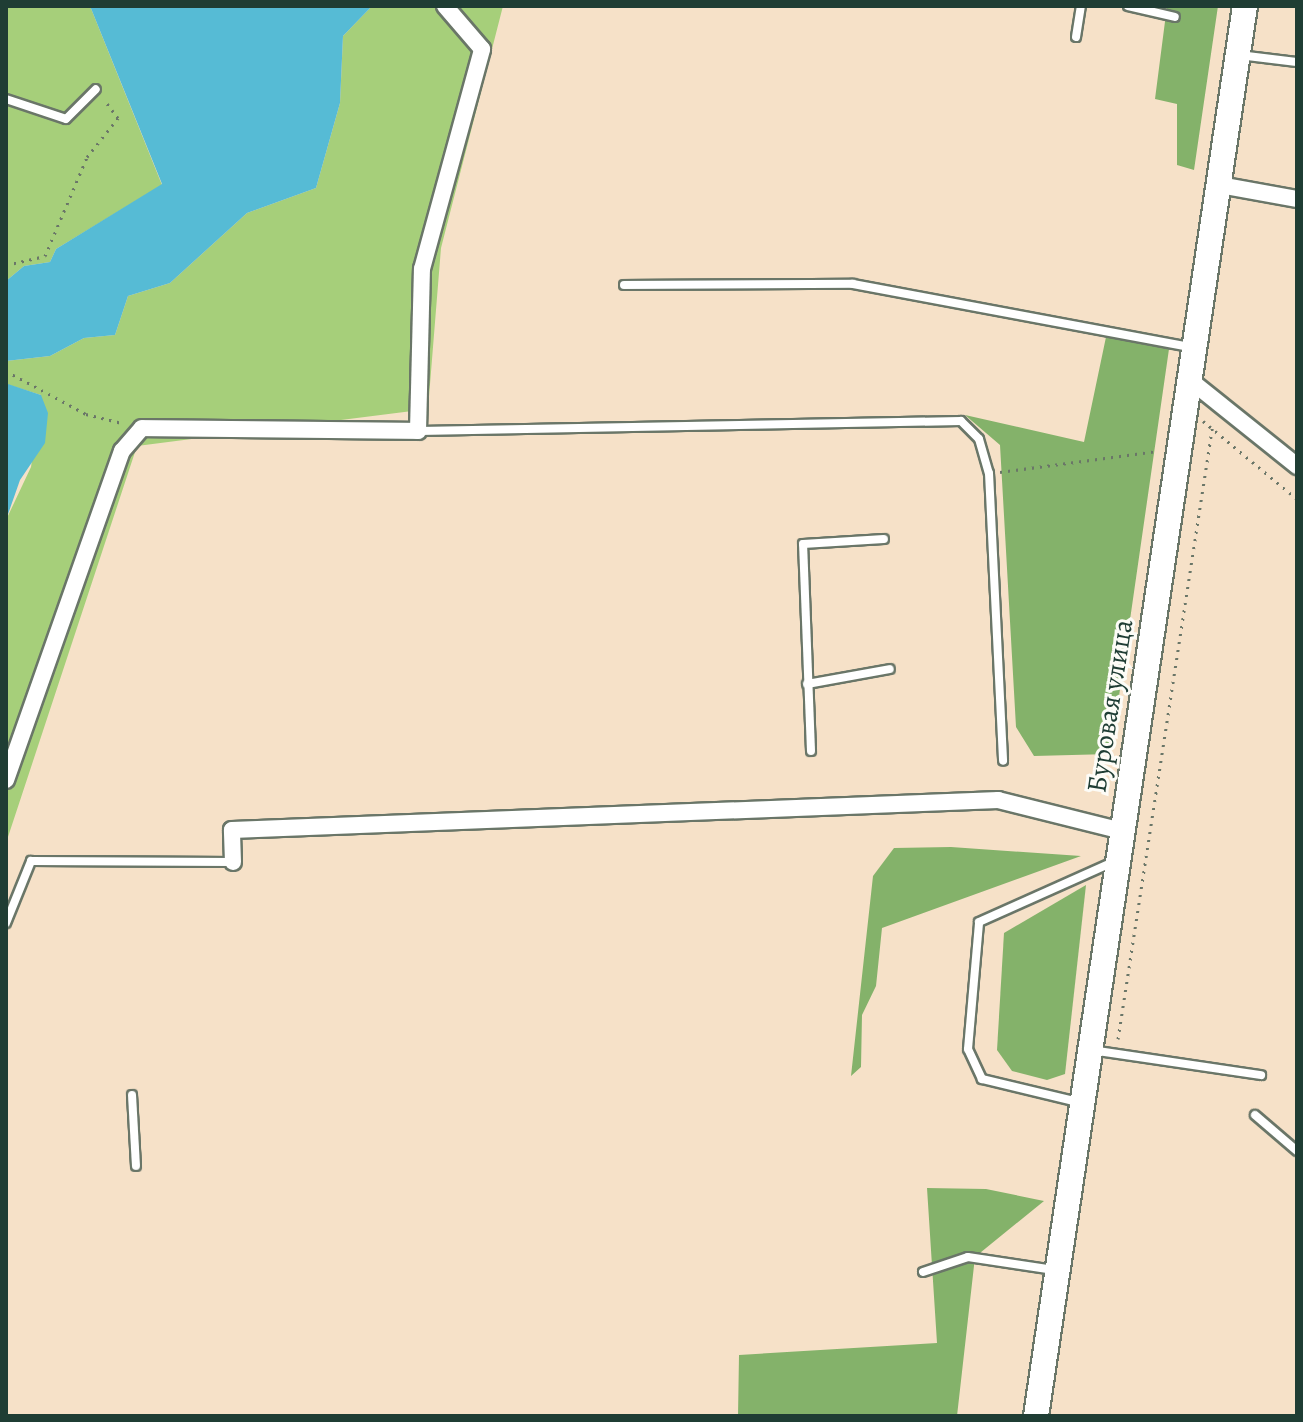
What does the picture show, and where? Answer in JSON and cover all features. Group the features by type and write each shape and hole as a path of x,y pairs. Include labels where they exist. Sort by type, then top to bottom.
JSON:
{"main road":[{"name":"Буровая улица","path":"1036,1416 1245,6"}],"street":[{"path":"6,780 122,451 142,428 418,431 422,269 482,49 445,6"},
{"path":"1220,185 1297,199"},
{"path":"1191,381 1297,466"},
{"path":"233,862 232,830 998,800 1122,831"}],"lane":[{"path":"1076,37 1081,6"},
{"path":"1128,6 1175,17"},
{"path":"1238,55 1297,62"},
{"path":"6,99 66,119 96,89"},
{"path":"624,285 853,284 1195,348"},
{"path":"418,431 961,421 979,439 989,473 1003,761"},
{"path":"811,751 803,544 884,539"},
{"path":"807,684 890,669"},
{"path":"1082,1103 982,1079 968,1049 979,922 1117,860"},
{"path":"6,923 31,861 233,862"},
{"path":"1090,1050 1261,1075"},
{"path":"132,1095 136,1166"},
{"path":"1255,1115 1297,1151"},
{"path":"923,1272 968,1257 1058,1271"}],"path":[{"path":"6,265 45,256 87,157 118,118 96,89"},
{"path":"6,371 86,414 142,428"},
{"path":"1185,419 1213,423 1297,499"},
{"path":"1116,1053 1213,423"},
{"path":"989,473 1157,453 1159,441"}],"green space":[{"path":"6,6 90,6 162,185 56,249 50,262 24,266 6,281"},
{"path":"372,6 503,6 441,248 428,409 137,446 6,843 6,520 31,467 41,395 6,384 6,361 50,356 84,338 115,335 128,296 170,283 247,213 316,188 340,103 343,36"},
{"path":"1167,6 1218,6 1194,170 1177,165 1177,104 1155,99"},
{"path":"1106,337 1169,349 1110,754 1034,756 1016,727 1000,445 965,415 1084,442"},
{"path":"951,847 1081,856 882,928 876,986 862,1015 861,1067 851,1076 873,876 894,848"},
{"path":"1086,885 1065,1074 1047,1080 1012,1071 997,1050 1004,933"},
{"path":"927,1188 986,1189 1044,1201 975,1257 957,1416 738,1416 739,1355 937,1343"}],"water":[{"path":"90,6 372,6 343,36 340,103 316,188 247,213 170,283 128,296 115,335 84,338 50,356 6,361 6,281 24,266 50,262 56,249 162,184"},
{"path":"8,384 41,395 48,413 45,443 20,480 6,520"}]}
